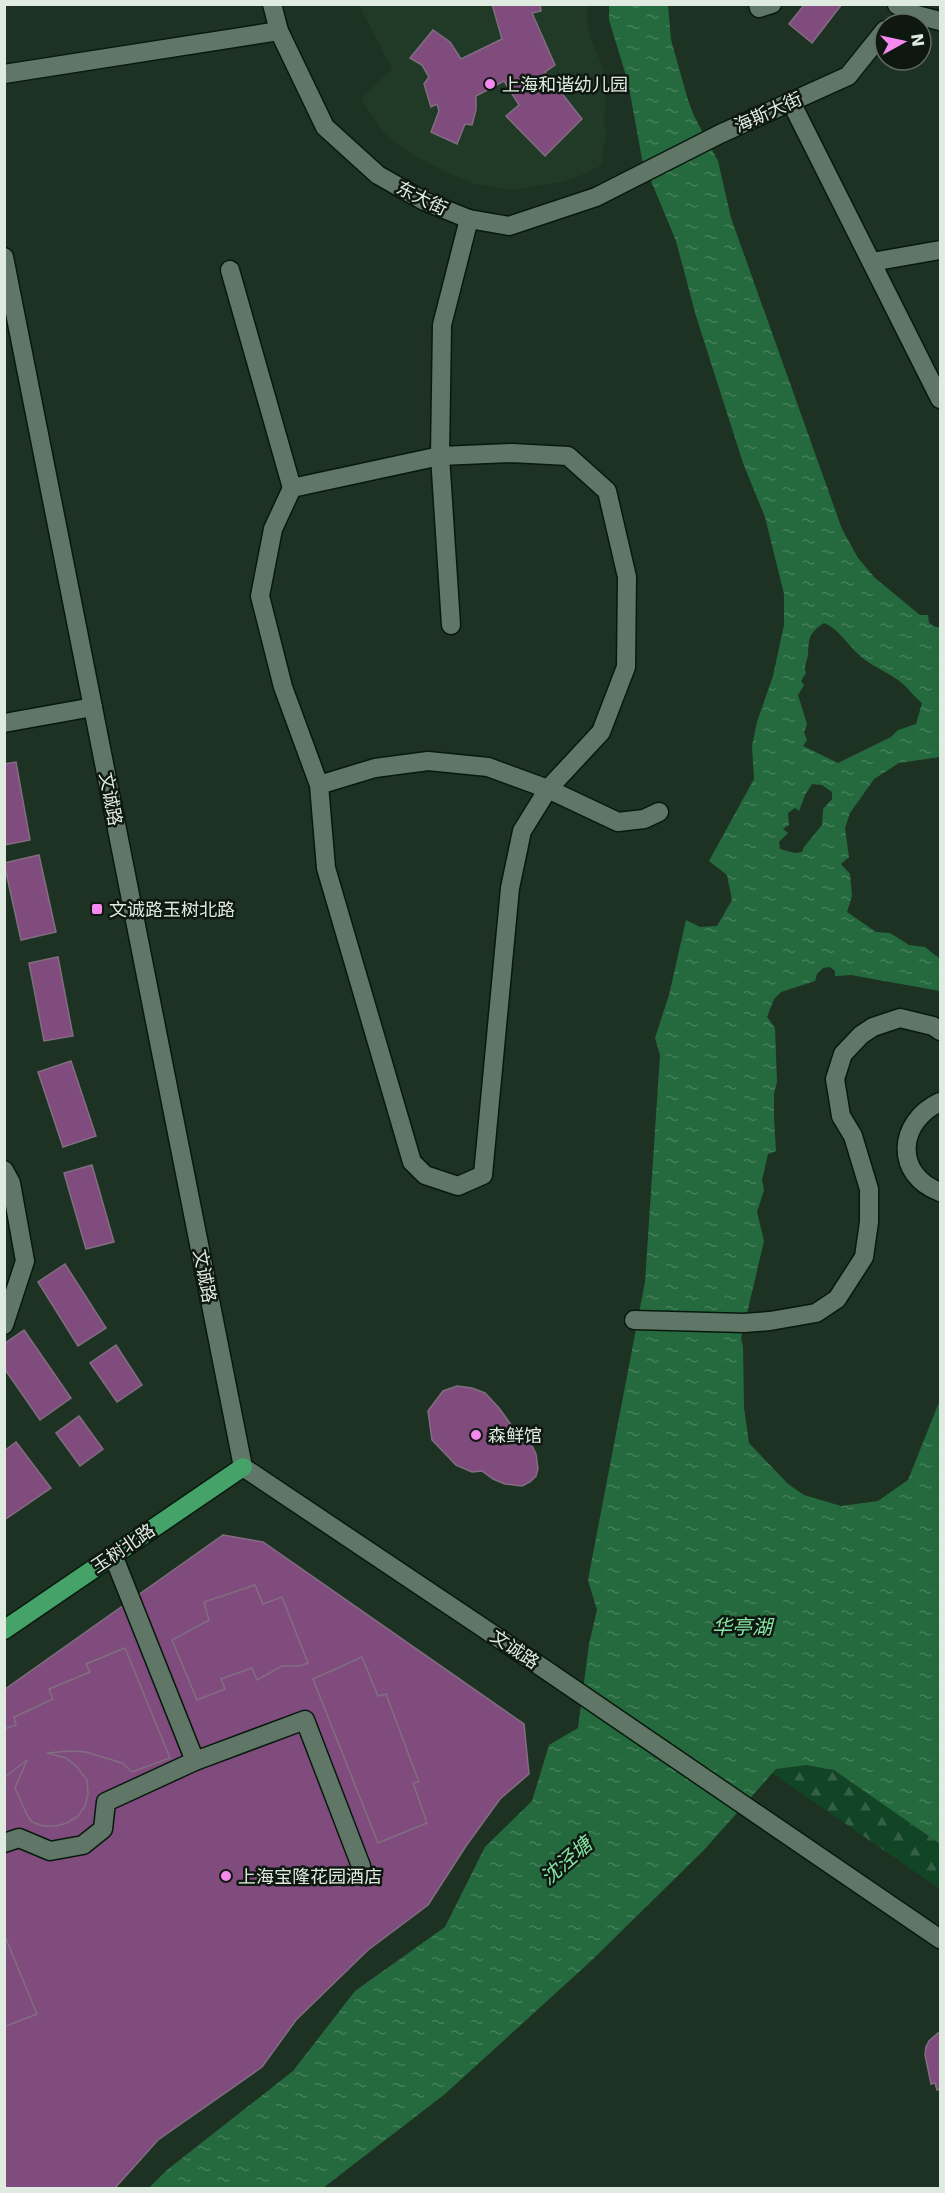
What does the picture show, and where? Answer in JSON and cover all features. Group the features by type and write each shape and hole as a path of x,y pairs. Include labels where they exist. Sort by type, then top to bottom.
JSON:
{"main road":[{"name":"玉树北路","path":"5,1629 243,1467"}],"street":[{"name":"东大街","path":"272,4 279,31 325,126 378,176 424,201 469,219 509,226 596,197 635,178"},
{"path":"758,4 759,8 772,4"},
{"path":"897,5 913,15 940,21"},
{"path":"4,74 279,31"},
{"name":"海斯大街","path":"635,178 715,136 848,76 873,45"},
{"path":"791,102 940,399"},
{"path":"451,625 440,456 442,326 469,219"},
{"path":"872,262 940,250"},
{"name":"文诚路","path":"4,257 243,1467 543,1668 940,1940"},
{"path":"230,270 292,488 273,529 260,596 283,687 319,785 326,868 412,1162 425,1175 458,1186 483,1175 510,888 522,831 548,789 602,732 626,668 627,577 607,491 568,456 512,453 440,456 292,488"},
{"path":"4,723 93,707"},
{"path":"319,785 375,768 428,761 488,766 548,789 618,822 644,819 659,812"},
{"path":"634,1320 744,1323 770,1321 816,1313 837,1299 864,1257 869,1222 868,1189 853,1136 841,1116 835,1080 843,1054 861,1035 873,1027 900,1018 933,1026 940,1031"},
{"path":"940,1102 927,1108 916,1119 909,1134 907,1150 910,1165 919,1179 930,1188 940,1192"},
{"path":"4,1170 11,1183 25,1261 4,1324"},
{"path":"113,1556 195,1761"},
{"path":"4,1843 19,1838 50,1851 83,1845 103,1828 106,1802 195,1761 305,1720 361,1866"}],"shaded area":[{"name":"上海和谐幼儿园","path":"359,5 587,5 587,24 591,40 604,69 606,107 603,120 607,134 602,165 561,182 514,190 475,184 441,170 412,154 384,133 361,99 392,69"}],"green space":[{"path":"806,1765 834,1770 940,1844 940,1889 772,1773 776,1769"}],"water":[{"name":"华亭湖","path":"609,5 668,5 671,40 688,100 718,161 731,218 842,529 858,558 875,578 920,615 928,615 929,623 940,627 940,757 899,763 874,779 850,813 845,828 849,857 841,864 850,874 852,896 847,912 876,932 890,933 909,945 925,947 940,959 940,991 851,975 835,976 835,971 830,967 823,968 817,974 815,981 781,992 774,999 767,1017 775,1028 776,1151 768,1154 762,1180 764,1190 757,1212 764,1241 741,1339 744,1408 749,1443 788,1484 804,1495 841,1506 878,1501 908,1480 940,1400 940,1844 834,1770 806,1765 776,1769 704,1850 592,1960 445,2094 323,2188 149,2188 167,2170 293,2071 355,1991 445,1927 485,1847 532,1801 549,1745 578,1728 589,1644 597,1610 588,1580 645,1282 660,1055 655,1038 669,995 686,920 700,927 717,926 732,900 727,875 709,861 754,779 752,746 757,722 773,676 784,625 784,594 765,517 743,463 696,316 676,241 642,159 628,82 609,20","holes":["824,623 838,633 863,658 901,682 922,703 916,724 898,730 891,737 838,763 803,746 807,740 804,732 807,724 798,695 804,685 801,681 806,673 805,665 811,636","812,784 822,785 832,792 832,799 823,809 822,825 802,852 795,853 780,849 779,842 788,833 783,829 789,825 788,813 795,808 799,811"]}],"building":[{"path":"492,4 540,4 541,11 532,13 555,65 545,72 582,119 545,156 506,116 519,105 504,81 476,96 476,110 472,125 465,124 457,144 431,132 439,111 437,104 431,107 424,84 429,77 422,65 410,58 433,30 450,42 461,59 502,39"},
{"path":"805,4 842,4 812,43 789,24"},
{"path":"16,762 30,840 4,845 4,764"},
{"path":"39,855 56,932 21,940 4,863"},
{"path":"58,957 73,1036 44,1041 29,963"},
{"path":"71,1061 96,1136 63,1147 38,1072"},
{"path":"92,1165 114,1242 86,1249 64,1173"},
{"path":"65,1264 106,1328 78,1346 38,1282"},
{"path":"24,1330 71,1398 40,1420 4,1368 4,1344"},
{"path":"116,1345 142,1385 117,1402 90,1363"},
{"name":"森鲜馆","path":"457,1386 485,1393 514,1429 529,1440 536,1454 538,1469 536,1476 530,1482 522,1486 505,1484 482,1471 472,1472 456,1465 432,1440 428,1411 443,1391"},
{"path":"79,1416 103,1449 80,1466 56,1433"},
{"path":"16,1442 51,1488 4,1520 4,1451"},
{"name":"上海宝隆花园酒店","path":"223,1535 263,1542 524,1724 529,1774 500,1799 428,1905 368,1950 296,2020 262,2067 158,2140 115,2188 4,2188 4,1690"},
{"path":"255,1585 263,1604 282,1597 308,1663 299,1666 282,1666 257,1680 252,1668 221,1679 225,1689 197,1700 172,1640 209,1620 204,1602"},
{"path":"125,1648 170,1758 132,1772 122,1763 86,1752 47,1753 66,1758 77,1767 87,1780 88,1794 85,1806 78,1816 67,1823 43,1826 32,1822 15,1788 27,1760 4,1778 4,1729 16,1725 14,1717 53,1699 49,1689 90,1672 86,1664"},
{"path":"362,1657 378,1696 386,1694 419,1782 413,1783 427,1823 378,1843 313,1679"},
{"path":"4,1934 37,2014 4,2027"},
{"path":"940,2033 940,2089 937,2090 935,2083 931,2084 925,2055 929,2041"}],"place":[{"name":"上海和谐幼儿园","path":"490,84"},
{"name":"文诚路玉树北路","path":"97,909"},
{"name":"森鲜馆","path":"476,1435"},
{"name":"上海宝隆花园酒店","path":"226,1876"}],"water label":[{"name":"沈泾塘","path":"566,1861"}]}
